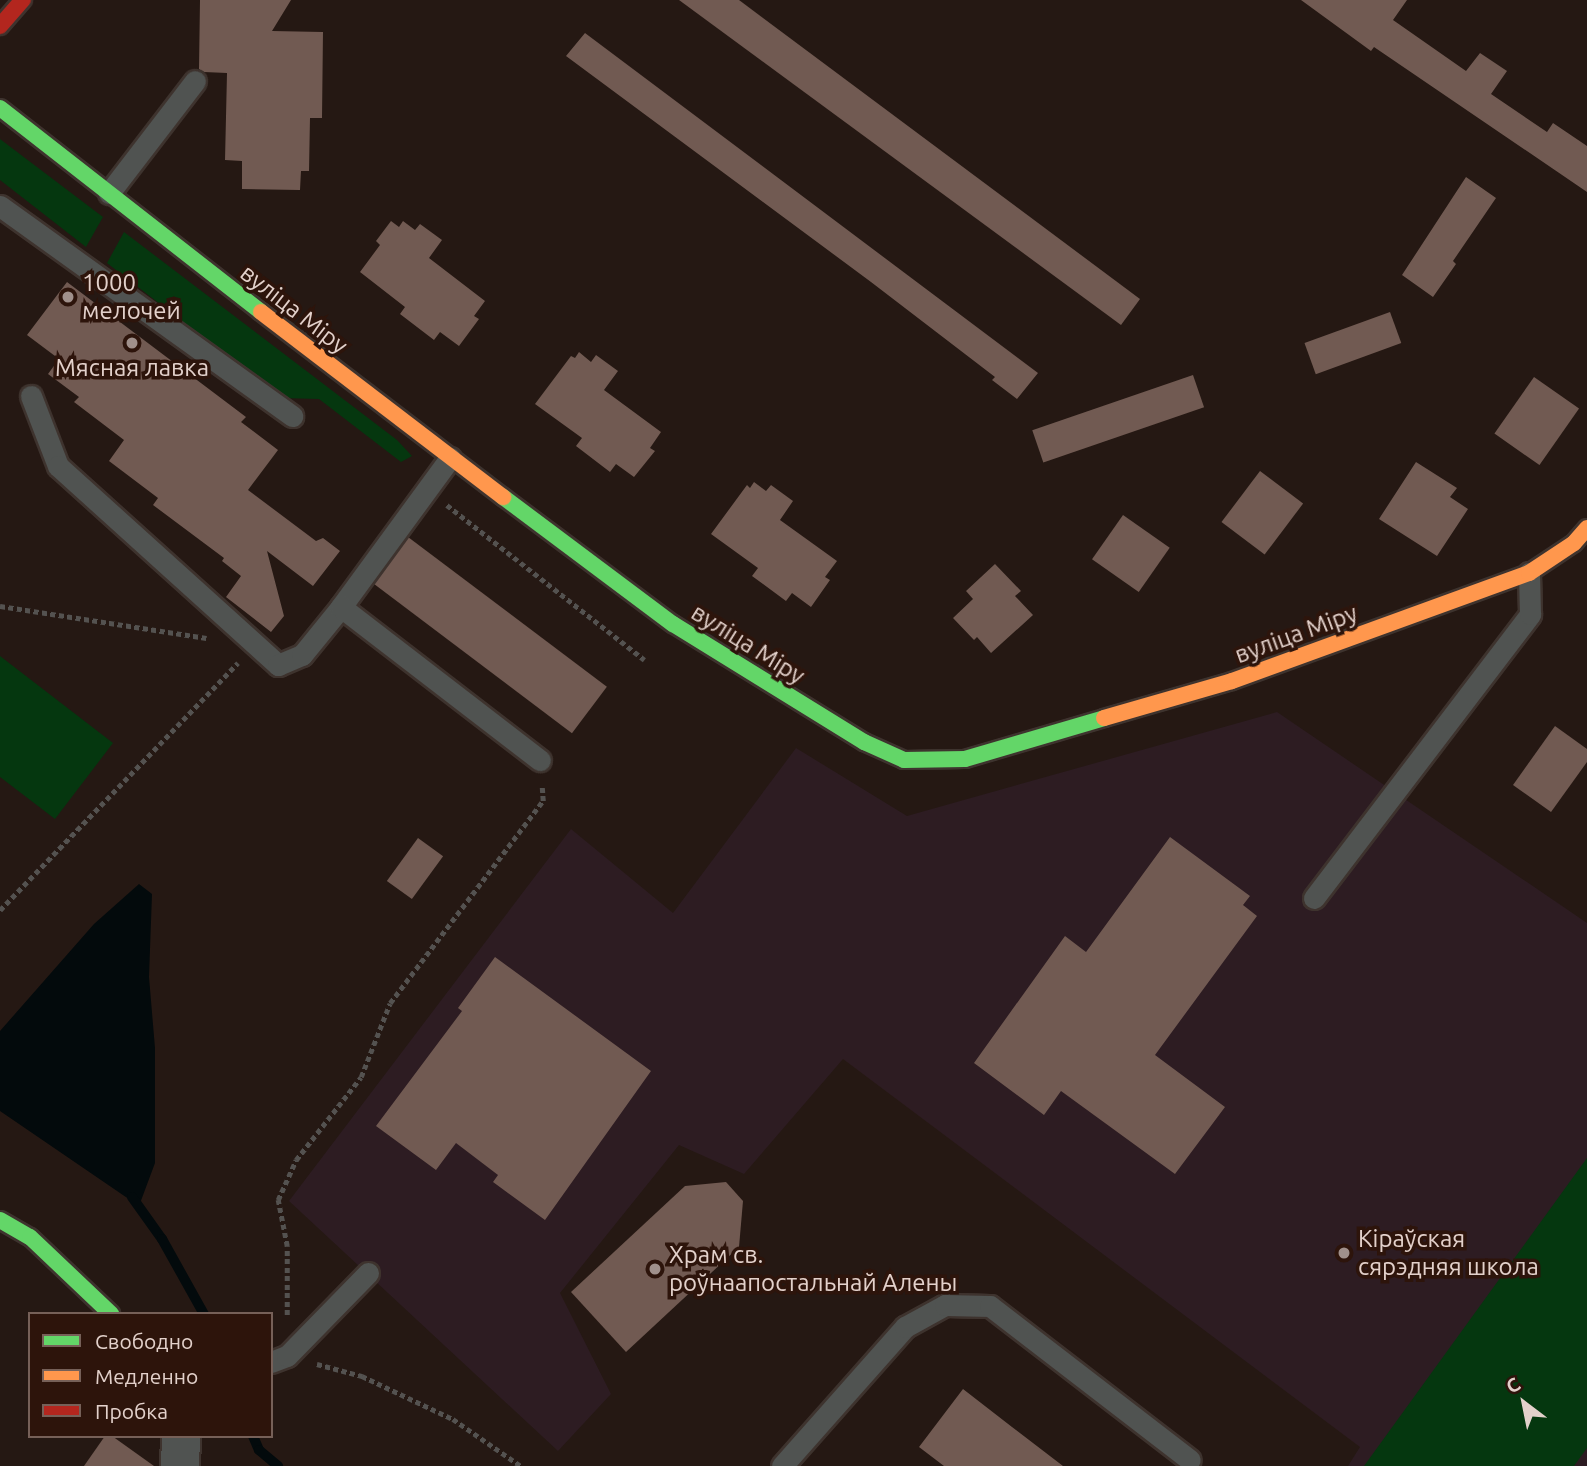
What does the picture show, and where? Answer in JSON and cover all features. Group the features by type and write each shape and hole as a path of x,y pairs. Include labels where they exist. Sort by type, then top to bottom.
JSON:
{"street":[{"path":"0,26 23,0"},
{"name":"вуліца Міру","path":"0,108 450,458 673,624 863,742 904,760 965,759 1219,685 1529,573 1574,543 1587,528"},
{"path":"0,1220 30,1237 109,1312"},
{"path":"180,1466 181,1438"}],"lane":[{"path":"109,193 195,81"},
{"path":"0,206 292,416"},
{"path":"31,396 58,466 278,665 302,655 341,607 450,458"},
{"path":"1314,898 1530,614 1529,573"},
{"path":"341,607 540,760"},
{"path":"279,1359 368,1273"},
{"path":"782,1466 905,1326 945,1306 990,1306 1190,1460"}],"path":[{"path":"426,489 645,660"},
{"path":"0,606 254,646"},
{"path":"0,910 254,646"},
{"path":"521,1466 453,1419 362,1376 279,1359 287,1245 278,1200 296,1160 361,1077 390,1003 543,801 540,760"}],"shaded area":[{"name":"Кіраўская сярэдняя школа","path":"1277,712 1587,923 1587,1466 1348,1466 1360,1447 843,1059 744,1174 679,1145 560,1293 611,1394 558,1451 289,1201 571,829 673,913 796,748 907,816"},
{"path":"139,884 152,894 149,977 155,1048 155,1163 139,1206 0,1111 0,1031 94,924"}],"green space":[{"path":"0,139 103,217 86,247 0,180"},
{"path":"124,232 397,440 412,456 401,462 319,399 281,398 107,263"},
{"path":"0,656 113,743 55,819 0,777"},
{"path":"1587,1158 1587,1448 1574,1466 1364,1466"}],"building":[{"path":"200,0 291,0 272,31 323,32 322,118 310,118 309,171 301,171 300,190 242,189 242,161 225,160 227,73 204,72 199,69"},
{"path":"679,0 739,0 1140,299 1121,325"},
{"path":"1301,0 1407,0 1393,20 1466,71 1480,53 1507,71 1491,94 1547,132 1553,123 1587,146 1587,192 1374,47 1371,51"},
{"path":"585,33 1038,373 1017,399 992,380 995,377 871,282 566,56"},
{"path":"1466,177 1496,198 1453,261 1456,264 1433,297 1402,275"},
{"path":"391,221 399,227 403,221 415,230 420,224 442,240 429,258 485,301 474,316 479,319 459,346 440,332 434,340 400,314 405,307 360,272 380,245 376,241"},
{"path":"67,282 246,417 241,422 278,450 248,490 316,541 323,538 340,551 313,586 267,551 284,616 271,632 226,597 241,576 222,561 224,558 153,505 158,498 109,461 124,440 74,402 79,397 48,374 59,359 27,335"},
{"path":"1390,312 1401,343 1316,374 1304,343"},
{"path":"579,352 591,362 596,355 618,371 604,390 661,432 650,448 655,451 634,477 616,464 610,472 576,446 582,438 535,404 571,356 575,358"},
{"path":"1193,375 1204,407 1043,462 1032,430"},
{"path":"1534,377 1579,409 1539,465 1494,434"},
{"path":"1416,462 1457,488 1450,497 1468,509 1437,556 1379,519"},
{"path":"1260,471 1303,503 1265,555 1221,522"},
{"path":"754,482 766,491 771,485 793,501 780,520 837,561 825,577 830,580 811,607 792,593 786,601 752,576 758,568 711,534 747,485 750,488"},
{"path":"1123,515 1170,548 1139,592 1092,559"},
{"path":"408,537 607,687 572,733 373,583"},
{"path":"995,564 1021,591 1015,596 1033,615 991,653 977,637 974,640 953,618 973,599 966,591"},
{"path":"1555,726 1587,749 1587,762 1551,812 1513,785"},
{"path":"1170,837 1250,896 1243,905 1257,916 1155,1055 1225,1107 1175,1174 1061,1091 1044,1115 974,1063 1065,936 1086,952"},
{"path":"418,838 443,856 412,899 387,881"},
{"path":"495,957 651,1071 545,1220 493,1182 498,1175 456,1143 436,1170 376,1126 462,1011 458,1008"},
{"name":"Храм св. роўнаапостальнай Алены","path":"726,1182 743,1201 739,1247 626,1352 571,1292 685,1186"},
{"path":"963,1389 1063,1466 944,1466 919,1447"},
{"path":"104,1438 115,1438 154,1466 84,1466"}],"waterway":[{"path":"132,1197 162,1239 203,1312"},
{"path":"254,1438 259,1450 278,1466"}],"traffic: fast":[{"path":"0,108 261,312"},
{"path":"503,497 673,624 864,742 904,760 965,759 1104,718"},
{"path":"0,1220 30,1237 109,1312"}],"traffic: slow":[{"path":"261,312 503,497"},
{"path":"1104,718 1232,681 1529,573 1574,543 1587,528"}],"traffic: jam":[{"path":"0,26 23,0"}],"place":[{"name":"1000 мелочей","path":"68,297"},
{"name":"Мясная лавка","path":"132,343"},
{"name":"Кіраўская сярэдняя школа","path":"1344,1253"},
{"name":"Храм св. роўнаапостальнай Алены","path":"655,1269"}]}
